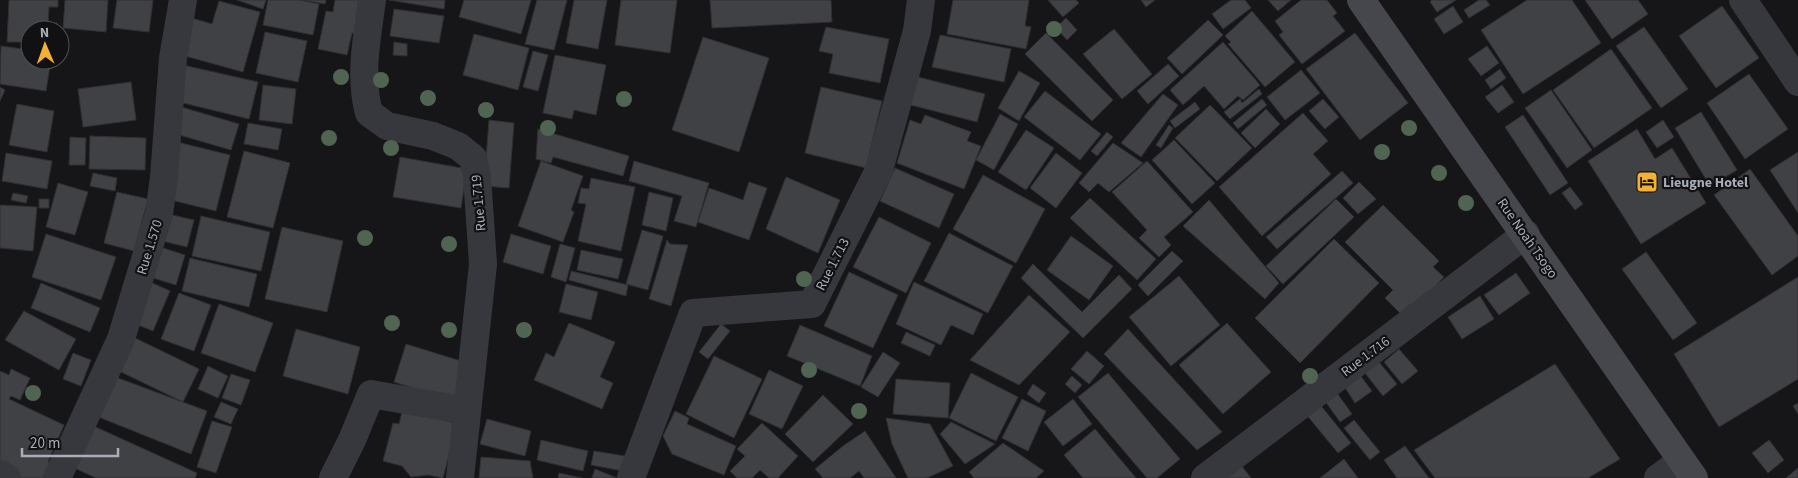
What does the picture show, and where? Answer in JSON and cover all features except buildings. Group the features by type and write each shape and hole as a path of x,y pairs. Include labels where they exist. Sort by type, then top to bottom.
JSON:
{"main road":[{"name":"Rue Noah Tsogo","path":"1361,0 1526,234 1688,470"}],"street":[{"name":"Rue 1.570","path":"57,478 121,339 159,214 164,177 173,58 183,0"},
{"name":"Rue 1.719","path":"372,0 363,91 369,113 387,126 433,136 458,146 473,158 477,176 483,264 460,478"},
{"name":"Rue 1.713","path":"632,478 693,313 812,304 879,170 917,31 920,0"},
{"path":"1743,0 1798,82"},
{"name":"Rue 1.716","path":"1205,478 1526,234"},
{"path":"333,478 352,440 371,394 467,411"},
{"path":"1658,478 1688,470"},
{"path":"0,474 7,478"}],"place":[{"name":"Lieugne Hotel","path":"1647,182"}]}
